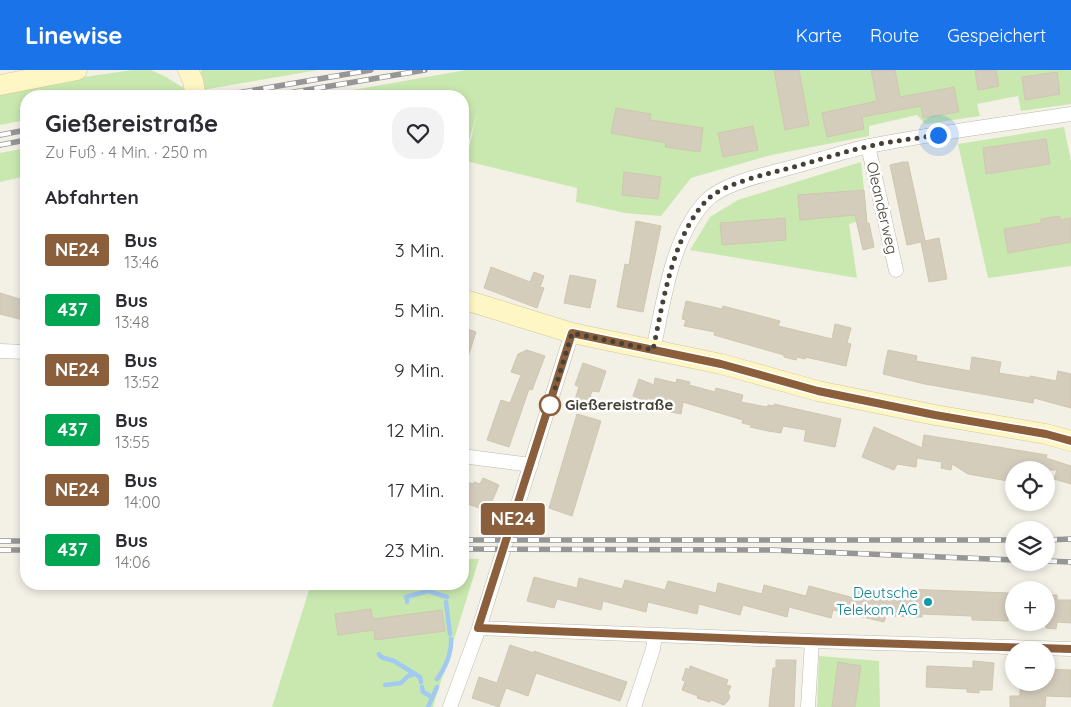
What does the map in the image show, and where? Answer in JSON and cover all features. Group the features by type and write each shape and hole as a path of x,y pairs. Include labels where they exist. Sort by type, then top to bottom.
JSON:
{"street":[{"path":"0,85 77,70"},
{"path":"188,70 195,90"},
{"path":"653,350 668,282 680,243 692,219 706,200 729,186 868,146 1071,114"},
{"name":"Oleanderweg","path":"868,146 896,270"},
{"path":"469,301 572,333 721,364 818,391 935,415 1046,434 1071,441"},
{"path":"450,707 531,466 572,333"},
{"path":"0,351 20,352"},
{"path":"469,457 531,466"},
{"path":"478,628 1071,649"},
{"path":"634,707 653,649 655,635"},
{"path":"808,707 812,641"}],"green space":[{"path":"133,70 151,70 187,90 20,90 20,121 0,125 0,89"},
{"path":"202,70 318,70 202,90 198,77"},
{"path":"466,70 1071,70 1071,104 1021,111 1018,96 977,104 980,116 925,124 917,115 869,126 869,136 771,155 691,178 661,216 625,213 576,202 577,188 469,162 469,148 477,113 469,140 469,90 353,90"},
{"path":"1064,127 1071,161 1071,266 988,278 958,144"},
{"path":"20,149 20,177 0,182 0,153"},
{"path":"861,162 867,219 849,224 857,278 690,250 710,217 738,200"},
{"path":"469,559 479,559 433,707 272,707 309,590 469,590"},
{"path":"819,656 879,661 880,707 817,707"}],"building":[{"path":"774,70 799,70 809,125 785,130"},
{"path":"871,70 895,70 900,97 954,87 959,112 923,118 921,106 862,117 864,129 827,137 822,113 877,101"},
{"path":"975,70 996,70 999,86 978,90"},
{"path":"1057,72 1060,94 1025,100 1022,77"},
{"path":"616,108 651,114 650,120 703,128 700,152 665,147 666,143 611,133"},
{"path":"753,126 758,150 723,157 718,133"},
{"path":"1046,139 1050,164 986,174 983,148"},
{"path":"908,162 925,241 939,238 947,279 929,282 921,242 907,245 890,165"},
{"path":"624,172 661,177 658,199 622,195"},
{"path":"864,190 867,223 869,223 874,247 863,250 855,215 800,220 798,195"},
{"path":"1060,216 1060,220 1071,218 1071,242 1008,253 1004,229 1041,223 1041,219"},
{"path":"785,218 786,240 722,245 720,223"},
{"path":"636,221 661,226 643,312 617,307 625,264 629,265"},
{"path":"491,267 530,282 534,272 544,276 540,287 544,288 537,308 484,288"},
{"path":"570,275 596,280 590,308 564,303"},
{"path":"0,293 20,299 20,319 0,314"},
{"path":"686,301 722,309 723,306 780,321 778,326 832,339 835,324 851,328 847,343 851,344 846,366 805,357 805,359 797,357 796,360 714,335 715,332 684,326 686,320 682,319"},
{"path":"469,330 476,332 469,354"},
{"path":"527,350 545,356 532,390 529,389 509,447 487,440 501,400 510,403 521,375 511,372 518,354"},
{"path":"888,350 917,356 916,361 970,371 972,357 1001,362 999,373 1056,381 1058,371 1071,374 1071,408 1034,398 1033,403 925,384 883,374"},
{"path":"583,363 606,371 599,392 592,391 586,410 573,406 579,387 575,385"},
{"path":"655,378 676,383 677,379 690,382 689,385 715,392 716,388 743,395 741,402 767,407 768,405 774,406 774,404 841,419 835,447 804,441 806,430 783,426 781,433 750,427 751,425 742,423 743,420 683,402 681,414 651,408 647,404 640,402 641,399 633,396 639,379 654,385"},
{"path":"577,414 601,421 572,516 549,508"},
{"path":"874,427 922,448 924,435 1047,455 1046,458 1071,466 1071,484 1055,479 1057,470 1055,470 1055,461 1005,461 1005,480 968,474 952,464 951,470 941,468 942,462 917,458 916,467 897,464 894,470 862,457"},
{"path":"483,478 499,485 489,508 481,504 479,508 469,504 469,483 480,484"},
{"path":"534,577 577,588 579,578 622,589 625,580 665,590 668,581 716,593 718,583 762,594 764,585 806,596 809,586 854,598 856,589 903,600 904,589 1005,593 1005,621 972,620 972,616 922,614 922,617 886,616 884,622 833,610 831,618 789,607 787,617 743,605 740,615 699,604 697,614 648,602 646,612 603,601 601,610 557,599 554,608 527,601"},
{"path":"1055,595 1057,595 1057,600 1071,600 1071,623 1057,622 1056,629"},
{"path":"371,609 373,619 442,610 445,631 375,640 374,630 338,635 335,614"},
{"path":"510,645 534,653 534,651 627,682 620,701 536,673 528,696 506,688 499,707 472,698 479,677 497,683"},
{"path":"776,660 796,660 794,707 769,707 773,668 776,668"},
{"path":"973,661 994,663 992,690 979,690 979,693 967,692 967,689 926,687 927,666 973,668"},
{"path":"838,662 861,666 855,707 832,707"},
{"path":"690,666 728,680 726,685 731,686 728,693 730,697 724,705 711,700 710,702 697,698 698,696 682,690 685,681 682,680 686,668 689,670"},
{"path":"1055,669 1071,670 1071,697 1046,696 1045,707 1010,707 1010,696 1020,696 1020,691 1055,691"}],"waterway":[{"path":"406,597 428,591 447,597"},
{"path":"446,602 450,634"},
{"path":"437,679 447,660 451,639"},
{"path":"379,654 381,657 394,661 420,677 421,682"},
{"path":"385,685 401,683 408,676 414,674"},
{"path":"422,687 423,692 432,697"},
{"path":"428,707 437,687"}],"railway":[{"path":"255,90 371,70"},
{"path":"307,90 425,70"},
{"path":"0,135 20,131"},
{"path":"0,145 20,141"},
{"path":"1055,540 1071,539"},
{"path":"469,540 1005,540"},
{"path":"0,541 20,541"},
{"path":"469,549 771,550 1005,560"},
{"path":"0,550 20,550"},
{"path":"1055,561 1071,562"}],"bus line":[{"name":"NE24","path":"1071,441 1046,434 935,415 818,391 721,364 572,333 478,628 773,640 1071,649"}],"place":[{"name":"Gießereistraße","path":"550,405"},
{"name":"Deutsche Telekom AG","path":"928,602"}],"route":[{"path":"550,405 572,333 653,350 668,282 680,243 692,219 706,200 729,186 756,177 868,146 938,135"}]}
